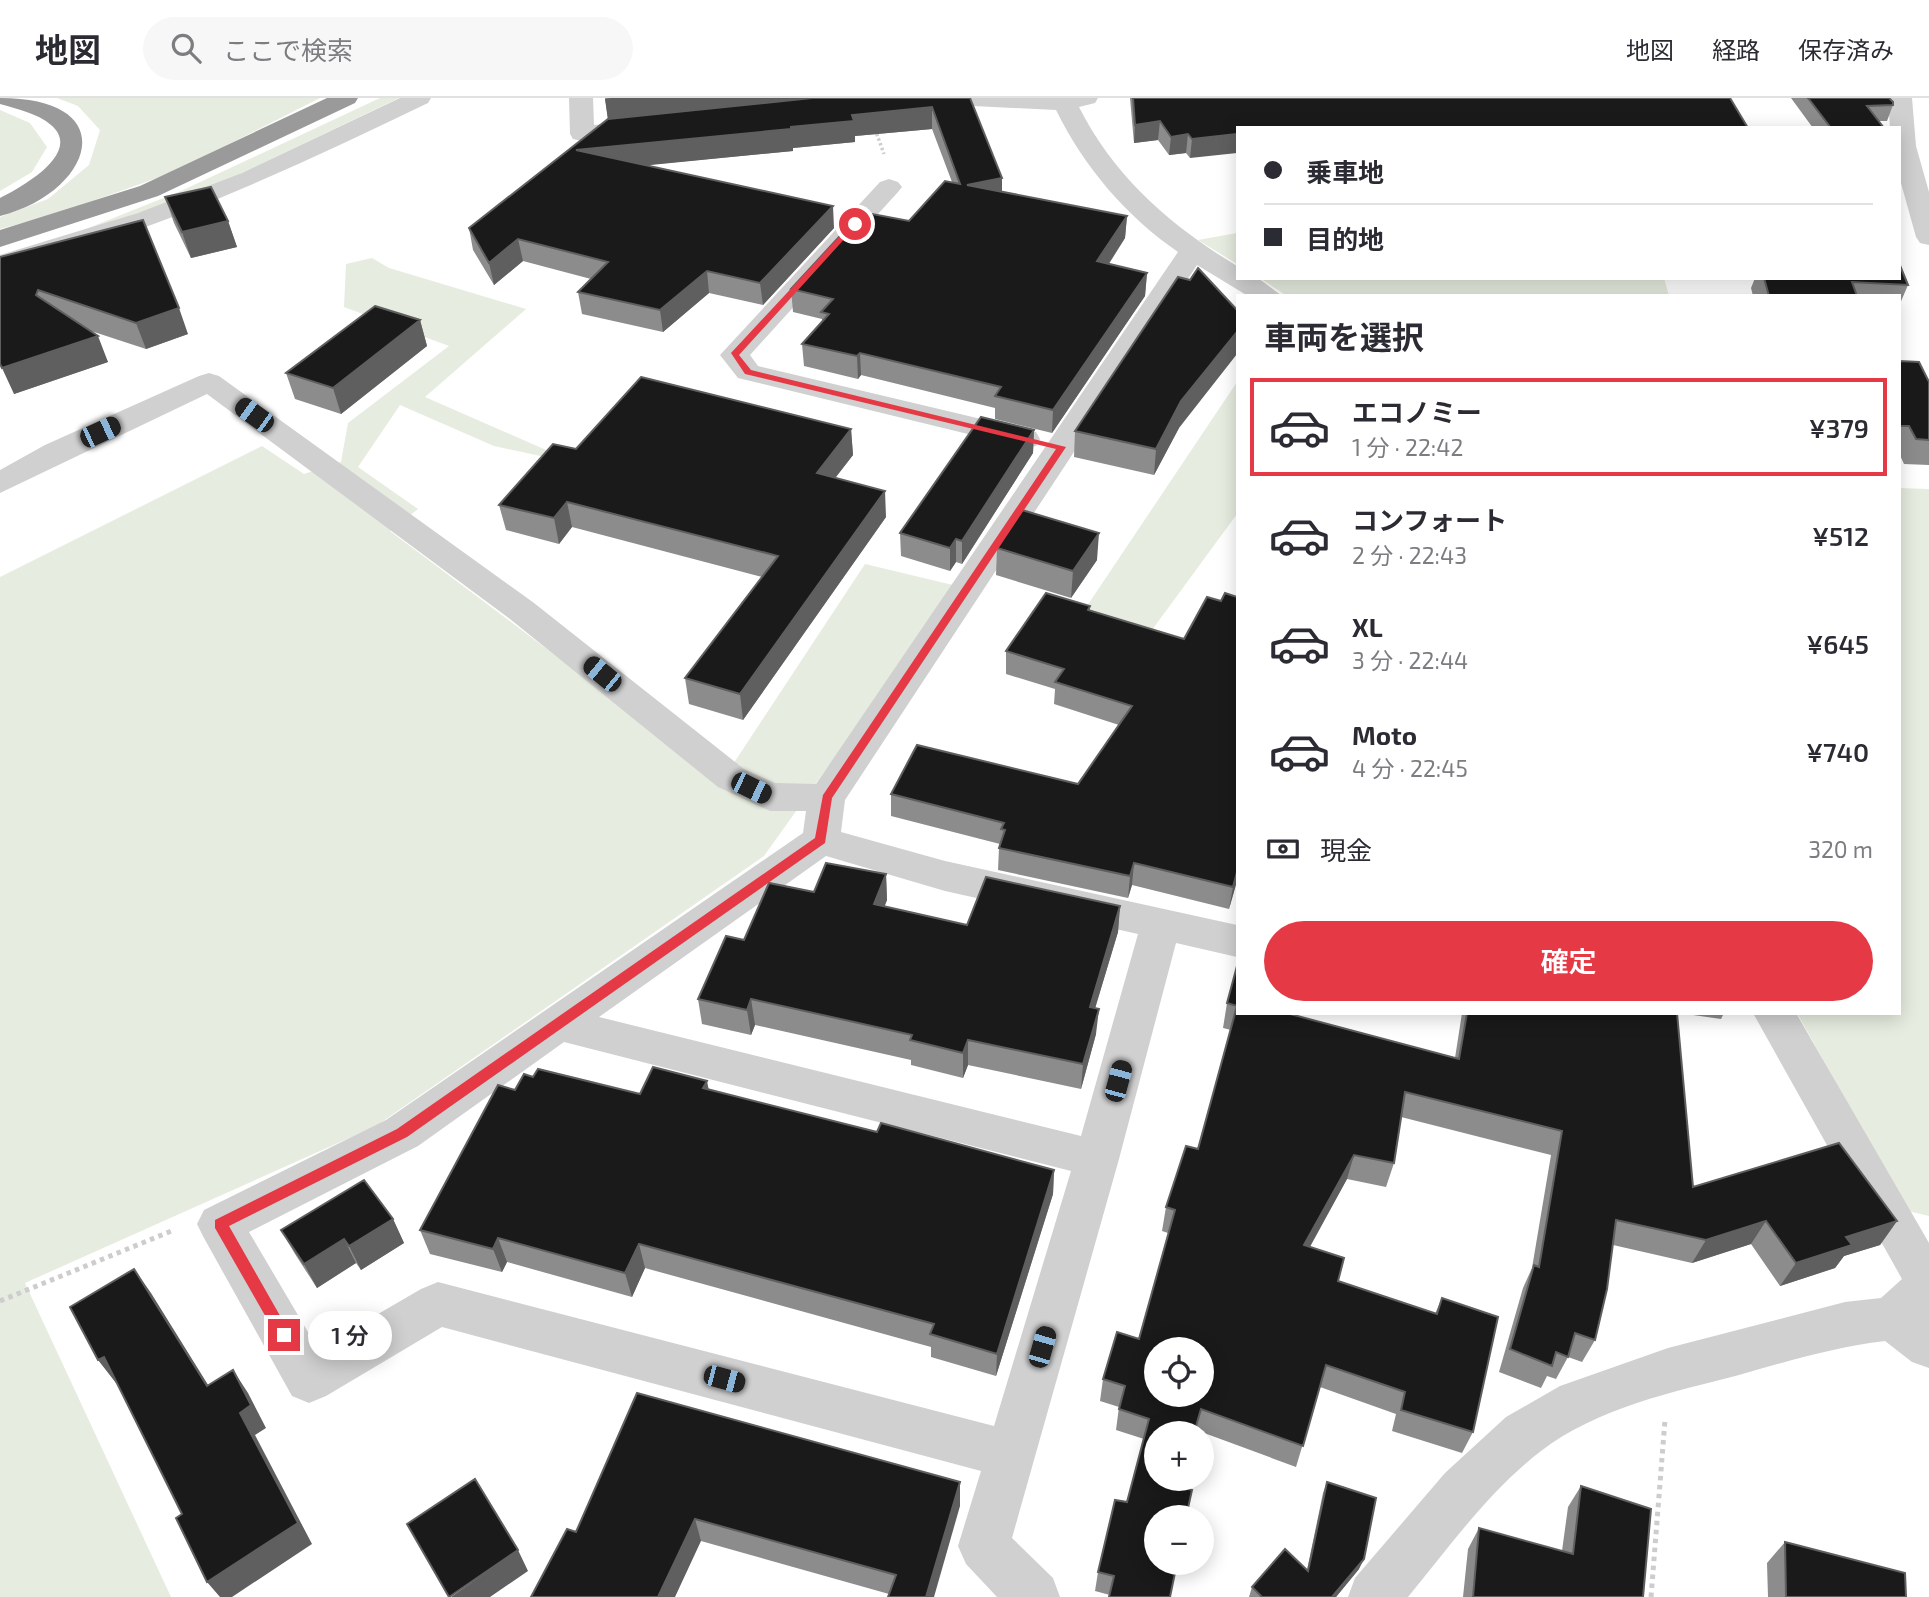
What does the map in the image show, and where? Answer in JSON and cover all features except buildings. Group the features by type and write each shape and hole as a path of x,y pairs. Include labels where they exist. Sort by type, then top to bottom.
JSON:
{"highway":[{"path":"0,208 40,188 58,174 70,158 74,143 71,131 60,119 44,110 5,98"},
{"path":"0,239 149,191 346,98"}],"street":[{"path":"0,264 147,219 251,178 419,98"},
{"path":"581,98 582,134 661,125"},
{"path":"954,98 1071,100 1095,156 1140,210 1192,252 1236,277"},
{"path":"1900,98 1903,146 1929,237"},
{"path":"889,187 734,355 748,372 1061,447"},
{"path":"1011,1455 438,1304 309,1380 220,1224 402,1133 558,1024 824,819 1061,447 1192,252"},
{"path":"1241,280 1265,294"},
{"path":"0,483 56,453 209,382 522,611 731,778 945,876 1236,941"},
{"path":"1034,1597 984,1546 1097,1159 1161,924"},
{"path":"1775,1015 1914,1261 1929,1272"},
{"path":"558,1024 1097,1159"},
{"path":"1374,1597 1463,1491 1524,1434 1577,1403 1668,1371 1845,1324 1892,1318 1929,1285"},
{"path":"1892,1318 1929,1346"}],"path":[{"path":"874,125 890,173 889,187"},
{"path":"0,1301 173,1230 220,1224"},
{"path":"1651,1597 1668,1371"}],"shaded area":[{"path":"57,98 320,98 174,172 56,214 0,229 0,217 48,199 89,165 100,130 78,106"},
{"path":"380,98 399,98 198,194 76,233 181,191"},
{"path":"0,110 30,123 47,147 32,172 0,191"},
{"path":"1236,233 1236,263 1198,240"},
{"path":"372,258 389,268 526,309 425,397 578,464 494,446 400,405 358,467 418,509 390,531 722,781 865,564 957,586 764,856 376,1126 25,1283 171,1597 0,1597 0,577 262,446 304,474 341,462 348,423 449,346 344,307 346,264"},
{"path":"1263,280 1665,280 1668,294 1284,294"},
{"path":"1236,383 1236,515 1152,630 1085,609"},
{"path":"1901,488 1929,489 1929,1216 1908,1211 1798,1015 1901,1015"}],"route":[{"path":"284,1335 220,1224 402,1133 821,840 827,798 1061,447 748,372 734,355 855,224"}]}
